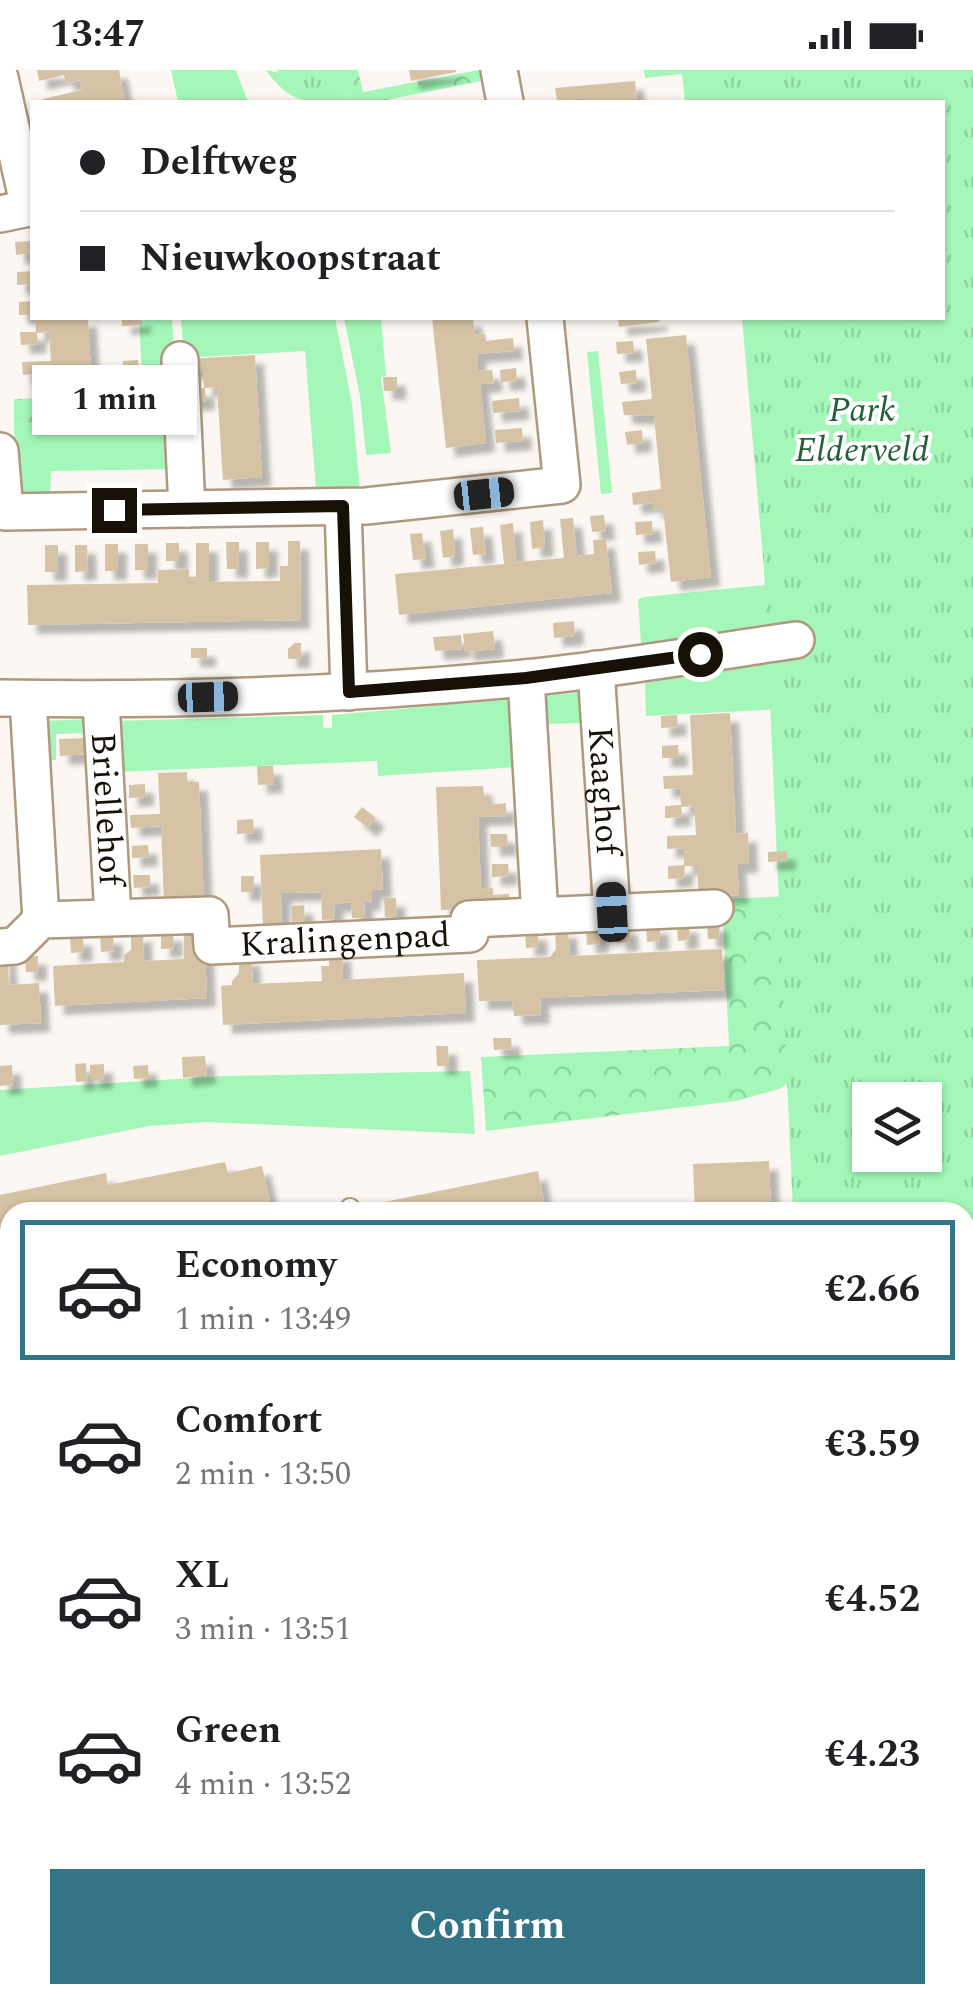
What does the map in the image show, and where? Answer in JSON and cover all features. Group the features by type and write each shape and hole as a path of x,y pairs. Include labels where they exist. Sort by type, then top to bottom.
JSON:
{"street":[{"path":"499,70 504,100"},
{"path":"0,78 29,208 0,214"},
{"path":"0,451 5,512 343,506 562,485 545,320"},
{"path":"180,360 187,509"},
{"path":"343,506 349,692"},
{"path":"14,698 101,701 349,692 526,678 796,640"},
{"name":"Kaaghof","path":"596,669 612,912"},
{"name":"Kaaghof","path":"526,678 540,916"},
{"name":"Briellehof","path":"14,698 42,920"},
{"name":"Briellehof","path":"101,701 113,917"},
{"name":"Kralingenpad","path":"42,920 210,915 212,946 470,934 469,919 716,908"},
{"path":"0,947 15,946 42,920"}],"green space":[{"path":"171,70 236,70 247,100 178,100"},
{"path":"266,70 334,85 313,70 327,70 350,100 303,100 275,82"},
{"path":"276,70 313,70 334,85 328,99 301,94"},
{"path":"327,70 358,70 363,92 479,70 481,81 386,100 350,100"},
{"name":"Park Elderveld","path":"644,70 973,70 973,1202 793,1202 764,570 742,320 945,320 945,100 685,100 682,74 645,78"},
{"path":"139,320 172,320 177,393 143,395"},
{"path":"181,320 335,320 352,404 360,489 316,490 305,351 184,358"},
{"path":"344,320 381,320 386,376 381,377 391,453 366,455 360,396"},
{"path":"598,351 612,493 601,494 587,352"},
{"path":"177,393 178,419 14,424 14,399"},
{"path":"178,419 181,469 51,471 50,495 20,496 16,486 14,424"},
{"path":"839,573 822,615 641,645 638,599"},
{"path":"778,662 781,709 646,716 645,683"},
{"path":"584,692 585,723 539,724 538,697"},
{"path":"515,699 517,767 378,776 377,761 114,772 113,721 323,715 323,728 332,728 332,715"},
{"path":"89,719 89,733 56,734 56,760 44,760 43,721"},
{"path":"792,896 804,1074 779,1089 736,1101 486,1131 481,1057 729,1046 722,899"},
{"path":"470,1071 475,1134 208,1122 149,1126 0,1156 0,1090 225,1076"}],"building":[{"path":"37,70 119,70 125,100 43,100 82,90 80,80 66,83 64,75 39,81"},
{"path":"409,70 456,70 456,72 411,81"},
{"path":"635,81 637,100 557,100 555,88"},
{"path":"30,241 30,253 16,255 15,242"},
{"path":"30,271 30,284 17,285 17,272"},
{"path":"30,301 30,315 19,315 19,302"},
{"path":"35,320 88,320 92,390 53,392 52,381 39,382 38,374 23,375 22,362 51,361 49,332 37,333 38,344 21,345 20,332 36,332"},
{"path":"122,320 142,320 142,325 122,326"},
{"path":"432,320 473,320 475,335 485,334 486,341 513,338 514,351 477,354 478,371 492,370 494,383 480,384 486,443 446,448"},
{"path":"618,320 659,320 659,322 619,327"},
{"path":"686,335 711,577 671,582 663,509 653,510 653,503 633,505 632,493 661,489 654,416 624,415 622,402 652,399 646,339"},
{"path":"633,341 634,353 617,354 616,342"},
{"path":"255,355 262,477 223,480 217,387 205,388 206,401 189,402 188,389 204,388 203,371 188,371 187,359"},
{"path":"138,360 139,370 123,371 123,361"},
{"path":"516,368 517,381 501,382 500,370"},
{"path":"636,370 637,383 621,384 619,372"},
{"path":"383,377 397,377 397,391 384,391"},
{"path":"519,398 520,411 493,413 492,401"},
{"path":"522,428 523,441 496,443 495,430"},
{"path":"642,430 643,443 627,445 625,432"},
{"path":"604,515 606,531 592,532 590,516"},
{"path":"573,518 577,556 594,554 593,540 606,539 612,593 399,615 395,574 504,564 500,525 513,523 516,562 564,558 560,519"},
{"path":"543,520 545,547 532,549 530,522"},
{"path":"652,521 653,534 636,535 635,522"},
{"path":"483,527 486,554 473,555 470,528"},
{"path":"453,529 455,556 443,558 440,531"},
{"path":"422,533 426,559 413,560 410,534"},
{"path":"288,541 300,541 301,620 28,625 27,585 158,583 158,570 189,569 189,577 196,577 196,543 209,543 209,582 280,581 280,566 288,566"},
{"path":"226,542 239,542 239,569 227,569"},
{"path":"256,542 269,542 269,568 256,569"},
{"path":"166,543 179,543 179,561 166,561"},
{"path":"105,544 118,544 118,571 105,571"},
{"path":"135,544 148,544 148,570 135,570"},
{"path":"45,545 58,545 58,572 45,572"},
{"path":"75,545 87,545 88,571 75,572"},
{"path":"655,551 656,563 639,565 638,552"},
{"path":"574,621 575,636 554,638 553,623"},
{"path":"493,631 495,649 465,652 463,634"},
{"path":"461,635 462,649 435,651 433,637"},
{"path":"301,643 301,659 288,659 288,649"},
{"path":"191,648 207,648 207,658 191,658"},
{"path":"730,713 736,834 748,833 749,864 737,864 739,895 699,897 697,866 685,866 684,878 668,879 668,866 684,865 684,848 667,849 667,836 696,835 694,806 681,807 680,788 664,789 663,776 693,775 690,715"},
{"path":"677,715 678,727 661,728 661,716"},
{"path":"85,738 86,754 60,756 59,739"},
{"path":"678,745 679,758 662,758 662,746"},
{"path":"257,766 273,766 274,784 258,785"},
{"path":"187,772 187,782 199,782 204,904 164,906 161,826 131,828 130,815 160,814 158,773"},
{"path":"145,784 145,797 129,798 129,785"},
{"path":"483,786 490,805 506,803 506,816 478,817 481,889 493,888 493,895 509,894 510,907 441,910 436,787"},
{"path":"681,805 682,817 665,818 665,806"},
{"path":"362,807 376,818 368,828 354,817"},
{"path":"253,819 254,833 237,834 237,820"},
{"path":"490,834 507,834 508,847 491,847"},
{"path":"148,845 149,857 132,858 132,846"},
{"path":"381,849 383,889 372,890 372,901 364,902 365,918 352,918 351,902 334,904 335,919 322,920 321,892 282,893 281,935 267,936 263,926 260,855"},
{"path":"787,851 787,861 768,862 768,852"},
{"path":"492,864 508,864 509,876 492,877"},
{"path":"133,875 150,875 150,887 134,888"},
{"path":"241,876 254,876 254,892 241,892"},
{"path":"384,898 396,898 397,917 385,917"},
{"path":"304,905 305,921 292,922 291,906"},
{"path":"719,922 720,939 708,939 707,923"},
{"path":"677,924 689,924 690,940 678,941"},
{"path":"646,925 660,925 660,941 647,942"},
{"path":"629,926 630,942 617,943 616,927"},
{"path":"598,928 600,944 587,945 586,929"},
{"path":"568,929 570,956 722,949 724,990 540,998 541,1015 514,1016 512,1000 479,1001 477,960 550,957 556,949 555,930"},
{"path":"204,931 207,998 55,1006 53,966 124,962 124,955 131,950 131,934 143,933 144,961 184,959 184,932"},
{"path":"538,931 539,947 526,948 525,932"},
{"path":"173,932 174,948 161,949 161,933"},
{"path":"100,935 113,935 114,951 101,952"},
{"path":"70,937 83,937 84,952 71,953"},
{"path":"342,952 343,980 464,973 466,1013 223,1025 221,986 232,985 239,973 239,957 251,957 253,984 322,981 321,966 329,966 329,953"},
{"path":"0,954 7,954 9,985 39,983 41,1023 0,1025"},
{"path":"25,956 38,956 38,972 26,972"},
{"path":"493,1038 511,1038 512,1049 494,1050"},
{"path":"436,1046 448,1046 449,1066 437,1066"},
{"path":"205,1056 207,1075 183,1078 182,1057"},
{"path":"86,1063 87,1081 76,1082 75,1064"},
{"path":"104,1064 104,1080 90,1080 90,1065"},
{"path":"12,1065 13,1085 0,1086 0,1066"},
{"path":"148,1065 149,1078 134,1079 133,1066"},
{"path":"769,1161 771,1202 695,1202 693,1164"},
{"path":"225,1162 228,1173 262,1166 270,1202 0,1202 0,1195 106,1173 108,1185"},
{"path":"538,1171 544,1202 384,1202"}],"route":[{"path":"114,510 343,506 349,692 526,678 700,654"}]}
